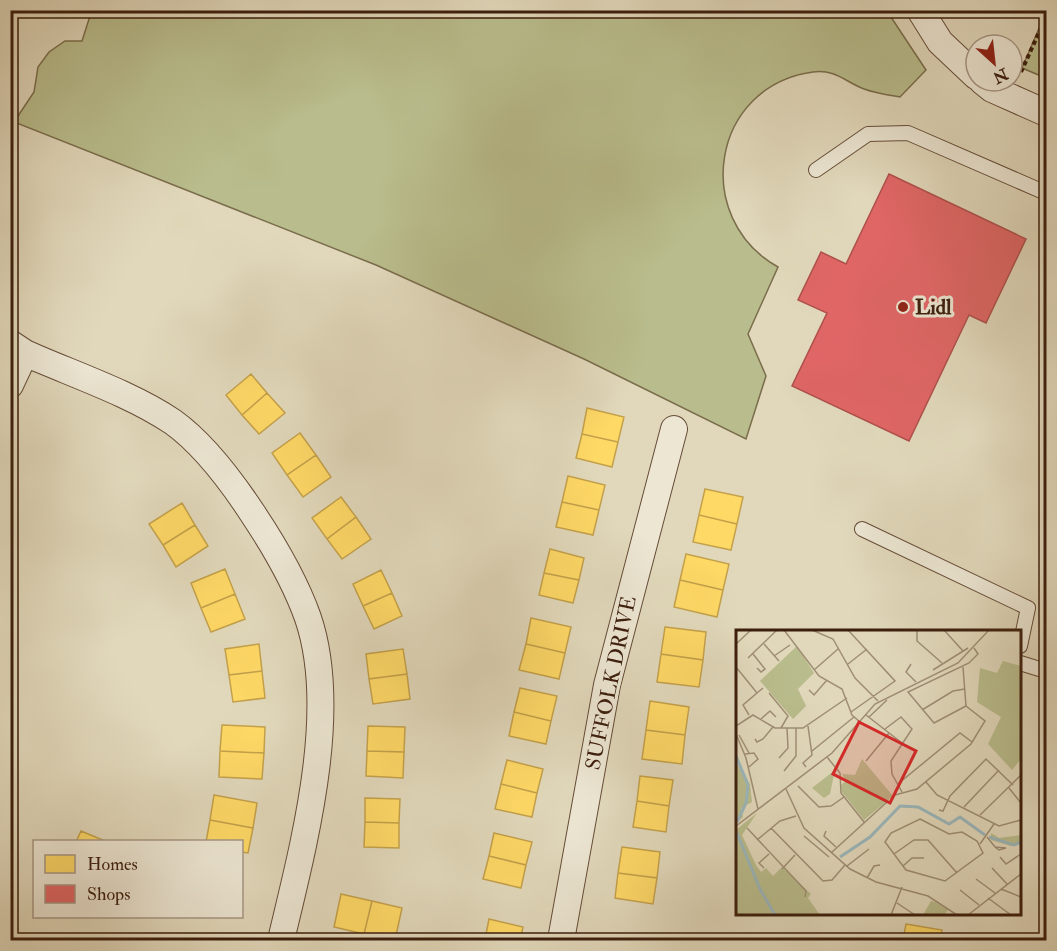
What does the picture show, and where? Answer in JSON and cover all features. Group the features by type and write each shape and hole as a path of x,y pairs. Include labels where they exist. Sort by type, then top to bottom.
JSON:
{"street":[{"path":"920,10 940,42 964,65"},
{"path":"1003,93 1047,113"},
{"path":"10,385 18,348 146,407 173,423 214,462 277,549 308,620 317,663 320,716 310,819 281,940"},
{"name":"SUFFOLK DRIVE","path":"561,940 607,685 674,429"}],"lane":[{"path":"816,170 868,134 908,133 1047,193"},
{"path":"862,529 1028,608 1021,641"},
{"path":"1021,663 1047,671"}],"path":[{"path":"1010,97 1047,17"}],"green space":[{"path":"85,11 887,11 926,70 900,97 864,89 841,77 821,72 813,72 779,82 752,101 734,127 725,156 724,187 732,218 750,245 778,267 748,334 766,376 746,439 584,359 376,265 14,122 34,92 38,67 49,52 65,41 82,41 90,16"},
{"path":"1046,12 1046,78 1024,69 1024,63"}],"building: Homes":[{"path":"251,374 267,393 242,415 226,395"},
{"path":"267,393 285,413 259,434 242,415"},
{"path":"587,408 624,417 618,442 582,434"},
{"path":"300,433 316,455 287,475 272,453"},
{"path":"582,434 618,442 612,467 576,458"},
{"path":"316,455 331,477 303,497 287,475"},
{"path":"568,476 605,485 599,510 562,502"},
{"path":"705,489 743,497 737,524 699,515"},
{"path":"341,497 356,517 327,539 312,518"},
{"path":"562,502 599,510 593,535 556,527"},
{"path":"182,503 195,525 163,545 149,524"},
{"path":"699,515 737,524 731,550 693,542"},
{"path":"356,517 371,539 342,559 327,539"},
{"path":"195,525 208,546 176,567 163,545"},
{"path":"550,549 584,558 579,580 544,573"},
{"path":"686,554 729,564 723,590 680,580"},
{"path":"225,569 235,594 201,608 191,583"},
{"path":"381,570 392,593 363,606 353,584"},
{"path":"544,573 579,580 573,603 539,595"},
{"path":"680,580 723,590 717,617 674,607"},
{"path":"392,593 402,616 374,629 363,606"},
{"path":"235,594 245,619 211,632 201,608"},
{"path":"531,618 571,627 565,653 526,644"},
{"path":"665,627 706,632 703,660 661,654"},
{"path":"259,644 262,671 229,675 225,649"},
{"path":"526,644 565,653 559,679 519,670"},
{"path":"403,649 407,674 369,679 366,654"},
{"path":"661,654 703,660 699,687 657,682"},
{"path":"262,671 265,698 233,702 229,675"},
{"path":"407,674 410,699 373,704 369,679"},
{"path":"520,688 557,696 551,721 514,712"},
{"path":"650,701 689,707 685,735 646,730"},
{"path":"514,712 551,721 546,744 509,736"},
{"path":"222,725 265,727 264,753 220,751"},
{"path":"368,726 405,727 404,752 367,751"},
{"path":"646,730 685,735 682,764 642,759"},
{"path":"220,751 264,753 262,779 219,777"},
{"path":"367,751 404,752 403,778 366,776"},
{"path":"507,760 543,769 537,793 501,784"},
{"path":"640,776 673,780 669,806 637,801"},
{"path":"501,784 537,793 532,817 495,809"},
{"path":"214,795 257,803 253,828 210,820"},
{"path":"365,798 400,799 399,823 365,822"},
{"path":"637,801 669,806 666,832 633,827"},
{"path":"210,820 253,828 248,853 243,852 243,840 206,840"},
{"path":"365,822 399,823 399,848 364,847"},
{"path":"81,831 103,840 77,840"},
{"path":"494,833 532,842 526,865 489,856"},
{"path":"622,847 660,852 657,878 618,873"},
{"path":"489,856 526,865 521,888 483,879"},
{"path":"618,873 657,878 653,904 615,898"},
{"path":"341,894 372,901 364,934 334,927"},
{"path":"372,901 402,908 395,940 364,934"},
{"path":"489,919 523,927 520,940 485,939"},
{"path":"906,924 942,930 940,940 903,940"}],"building: Shops":[{"name":"Lidl","path":"889,174 1026,239 986,323 969,315 909,441 792,386 827,313 798,300 821,252 846,264"}],"place":[{"name":"Lidl","path":"903,307"}]}
